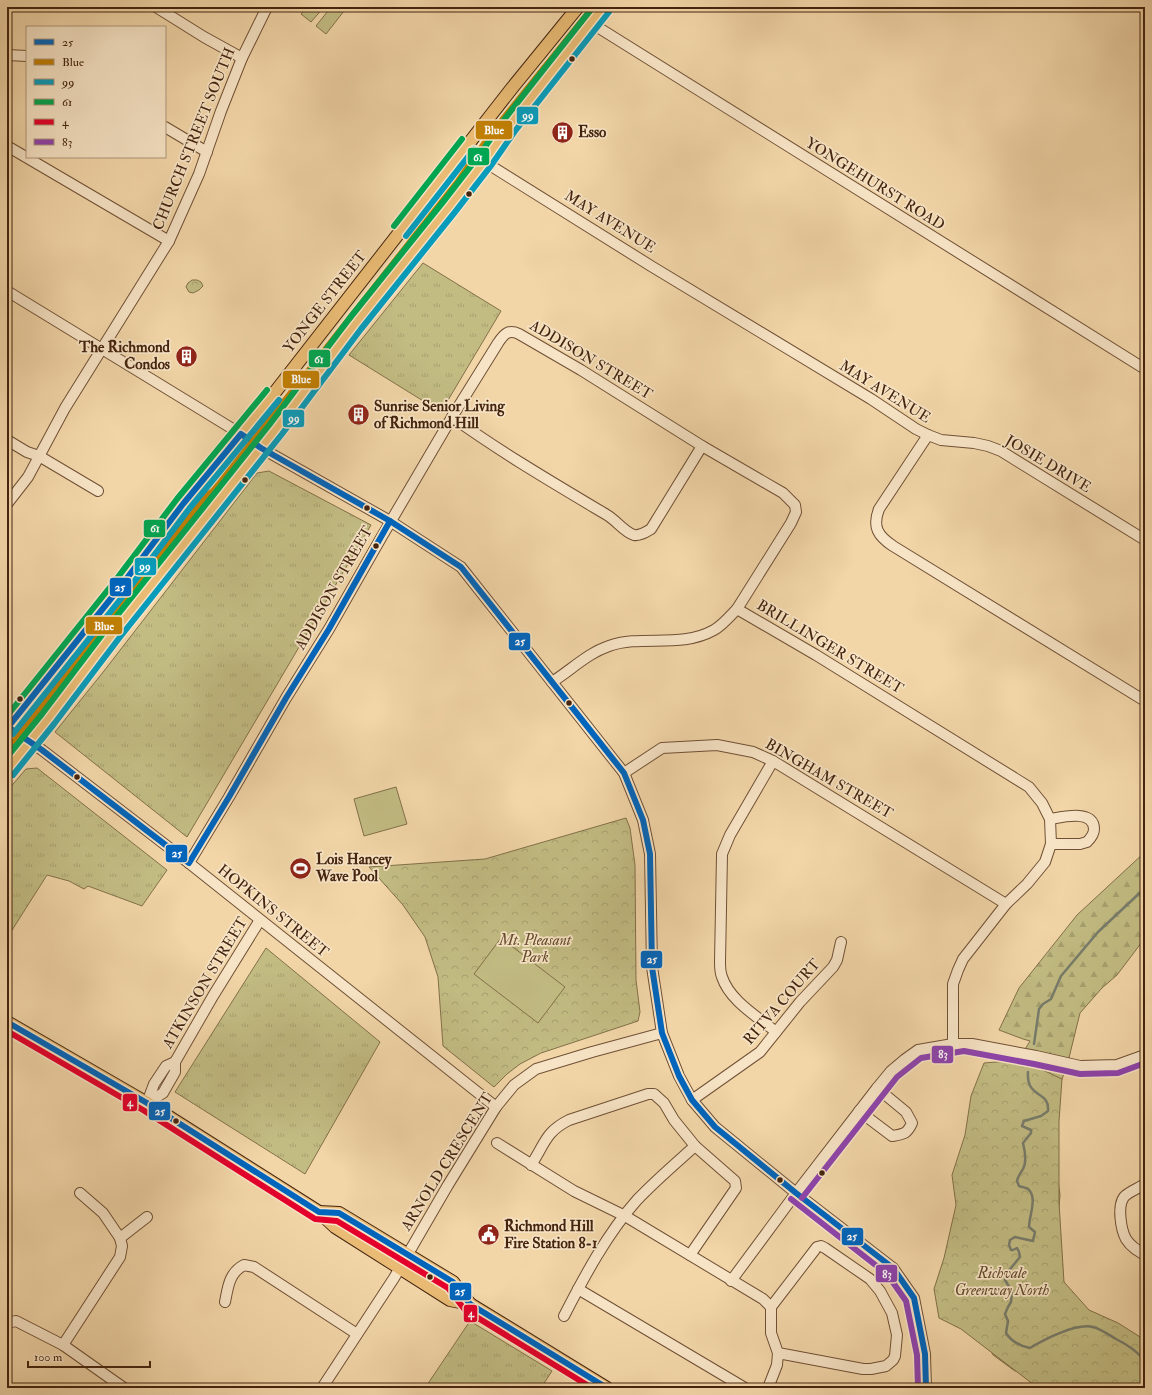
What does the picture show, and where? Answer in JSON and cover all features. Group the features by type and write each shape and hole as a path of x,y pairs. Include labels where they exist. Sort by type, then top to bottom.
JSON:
{"main road":[{"name":"YONGE STREET","path":"7,727 121,586 183,504 241,434 512,88 578,7"},
{"path":"7,770 114,632 261,448 356,324 484,162 509,126 603,7"},
{"path":"7,1022 147,1103 319,1212 335,1227 450,1300 470,1304 607,1388"},
{"path":"319,1212 339,1213 453,1282 470,1304"}],"street":[{"path":"156,7 204,37 242,58"},
{"name":"CHURCH STREET SOUTH","path":"7,504 28,477 65,408 169,241 199,174 221,111 242,58 267,7"},
{"name":"YONGEHURST ROAD","path":"591,23 1145,369"},
{"path":"7,55 26,56"},
{"path":"166,128 207,152"},
{"path":"7,146 26,157"},
{"name":"MAY AVENUE","path":"464,149 651,266 928,435 879,510 876,517 876,526 880,535 893,546 1145,701"},
{"path":"27,158 169,241"},
{"path":"7,291 102,348 241,434 261,448 390,521 461,567 624,773 643,820 650,854 652,967 662,1033 679,1076 692,1100 715,1127 796,1193 893,1268 914,1298 925,1354 926,1388"},
{"name":"ADDISON STREET","path":"189,863 286,698 329,629 390,521 452,417 504,334 508,332 514,332 581,370 702,446 783,493 796,505 797,509 791,523 737,609"},
{"path":"452,417 534,471 615,519 627,531 635,535 643,534 651,529 702,446"},
{"path":"7,432 26,444 39,456 98,491"},
{"name":"JOSIE DRIVE","path":"928,435 941,440 974,443 988,446 1001,451 1145,540"},
{"path":"7,440 27,452 39,456"},
{"name":"BRILLINGER STREET","path":"552,682 596,651 610,645 626,642 689,640 716,629 737,609 816,655 1029,787 1042,803 1050,819 1051,844 1045,862 1027,884 1006,904 963,959 953,984 953,1044"},
{"name":"HOPKINS STREET","path":"7,727 47,754 189,863 496,1107"},
{"name":"BINGHAM STREET","path":"624,773 662,748 717,745 753,752 773,761 1006,904"},
{"path":"773,761 730,835 722,854 720,962 721,975 726,987 746,1008 776,1032"},
{"path":"1050,819 1059,817 1084,816 1092,822 1094,827 1093,833 1086,842 1080,844 1051,844"},
{"name":"ATKINSON STREET","path":"147,1103 154,1084 166,1066 175,1062 210,1001 260,920"},
{"name":"RITVA COURT","path":"692,1100 760,1052 800,1002 833,967 837,960 841,942"},
{"name":"ARNOLD CRESCENT","path":"322,1388 400,1268 448,1185 496,1107 514,1085 536,1070 592,1052 662,1033"},
{"path":"731,1281 796,1193 877,1088 891,1071 918,1050 953,1044 972,1044 1080,1066 1093,1067 1117,1065 1145,1055"},
{"path":"859,1111 892,1136 904,1134 909,1130 912,1123 906,1112 877,1088"},
{"path":"531,1165 550,1133 559,1125 569,1120 648,1094 654,1094 664,1103 674,1120 695,1146 735,1181 736,1188 690,1255"},
{"path":"497,1144 574,1191 625,1216 763,1299 771,1306"},
{"path":"564,1316 600,1251 625,1216 652,1184 695,1146"},
{"path":"1145,1184 1124,1196 1119,1206 1120,1219 1126,1239 1134,1249 1145,1255"},
{"path":"63,1345 120,1257 122,1246 120,1238 103,1213 80,1194"},
{"path":"120,1238 147,1217"},
{"path":"768,1388 777,1365 778,1353 771,1333 771,1306 817,1247 821,1246 833,1253 870,1279 880,1291 892,1313 897,1335 895,1356 886,1366 863,1368 778,1353"},
{"path":"225,1302 230,1278 237,1269 244,1265 254,1267 357,1334"},
{"path":"578,1290 745,1388"},
{"path":"7,1324 16,1320 63,1345 124,1388"}],"green space":[{"path":"307,7 324,7 311,22 301,14"},
{"path":"331,7 339,7 344,11 326,34 316,26"},
{"path":"423,263 501,311 441,412 349,355"},
{"path":"192,280 201,282 203,286 193,293 189,292 186,287"},
{"path":"269,471 371,525 187,837 55,732 257,473"},
{"path":"37,768 167,870 142,906 88,886 84,889 69,881 47,875 7,938 7,791 26,769"},
{"path":"396,787 407,824 364,836 354,799"},
{"name":"Mt. Pleasant Park","path":"626,818 630,828 635,865 636,980 640,1012 638,1021 541,1053 520,1064 494,1087 443,1046 438,977 425,937 403,905 369,867 485,859"},
{"name":"Richvale Greenway North","path":"1145,852 1145,938 1117,975 1102,988 1080,1013 1067,1066 1049,1113 1060,1195 1054,1261 1061,1283 1145,1388 1042,1368 1015,1371 993,1355 965,1300 1016,1064 1030,1041 999,1030 1019,988 1077,915"},
{"path":"501,938 565,987 538,1023 474,974"},
{"path":"266,948 380,1042 305,1174 175,1092"},
{"name":"Richvale Greenway North","path":"1021,1060 1062,1079 1059,1121 1059,1203 1064,1282 1089,1310 1118,1323 1145,1340 1145,1388 1038,1388 961,1329 939,1318 934,1289 944,1258 956,1205 952,1175 965,1135 971,1096 984,1063"},
{"path":"470,1321 552,1371 541,1388 425,1388"}],"waterway":[{"path":"1034,1044 1039,1009 1043,1004 1051,999 1061,976 1098,932 1145,888"},
{"path":"1028,1072 1028,1081 1031,1087 1048,1104 1048,1111 1041,1116 1024,1121 1022,1126 1031,1130 1031,1133 1023,1143 1025,1163 1017,1181 1019,1186 1031,1192 1033,1202 1029,1227 1035,1232 1033,1241 1015,1237 1010,1240 1009,1245 1011,1250 1017,1248 1020,1257 1006,1274 1005,1280 1012,1292 1011,1302 1005,1314 1008,1321 1006,1333 1016,1343 1030,1348 1052,1336 1078,1327 1093,1327 1128,1346 1139,1354 1145,1361"},
{"path":"1145,1370 1143,1374 1143,1382 1145,1386"}],"transit line":[{"name":"Blue","path":"7,750 207,495 218,485 458,181 490,135 593,7"},
{"name":"61","path":"7,757 42,714 108,627 270,424 349,319 443,202 478,157 503,121 593,7"},
{"name":"99","path":"13,775 120,637 282,434 361,329 455,212 490,167 515,131 609,12"},
{"name":"61","path":"394,226 462,139"},
{"name":"99","path":"406,236 474,149"},
{"name":"61","path":"7,716 115,581 177,499 267,390"},
{"name":"99","path":"13,734 127,591 189,509 279,400"},
{"name":"25","path":"241,434 261,448 390,521 329,629 286,698 189,863 42,750 8,727 121,586 183,504 241,434"},
{"name":"25","path":"390,521 461,567 624,773 643,820 650,854 652,967 662,1033 679,1076 692,1100 715,1127 796,1193 893,1268 914,1298 925,1354 926,1388"},
{"name":"25","path":"7,1022 147,1103 319,1212 339,1213 453,1282 470,1304 607,1388"},
{"name":"4","path":"7,1031 143,1110 315,1219 337,1221 448,1288 465,1310 592,1388"},
{"name":"83","path":"802,1198 897,1077 921,1058 964,1051 1080,1074 1118,1073 1145,1063"},
{"name":"83","path":"791,1199 887,1274 906,1301 917,1355 918,1388"}],"place":[{"name":"Esso","path":"562,132"},
{"name":"The Richmond Condos","path":"186,356"},
{"name":"Sunrise Senior Living of Richmond Hill","path":"358,415"},
{"name":"Lois Hancey Wave Pool","path":"300,868"},
{"name":"Richmond Hill Fire Station 8-1","path":"488,1235"}]}
